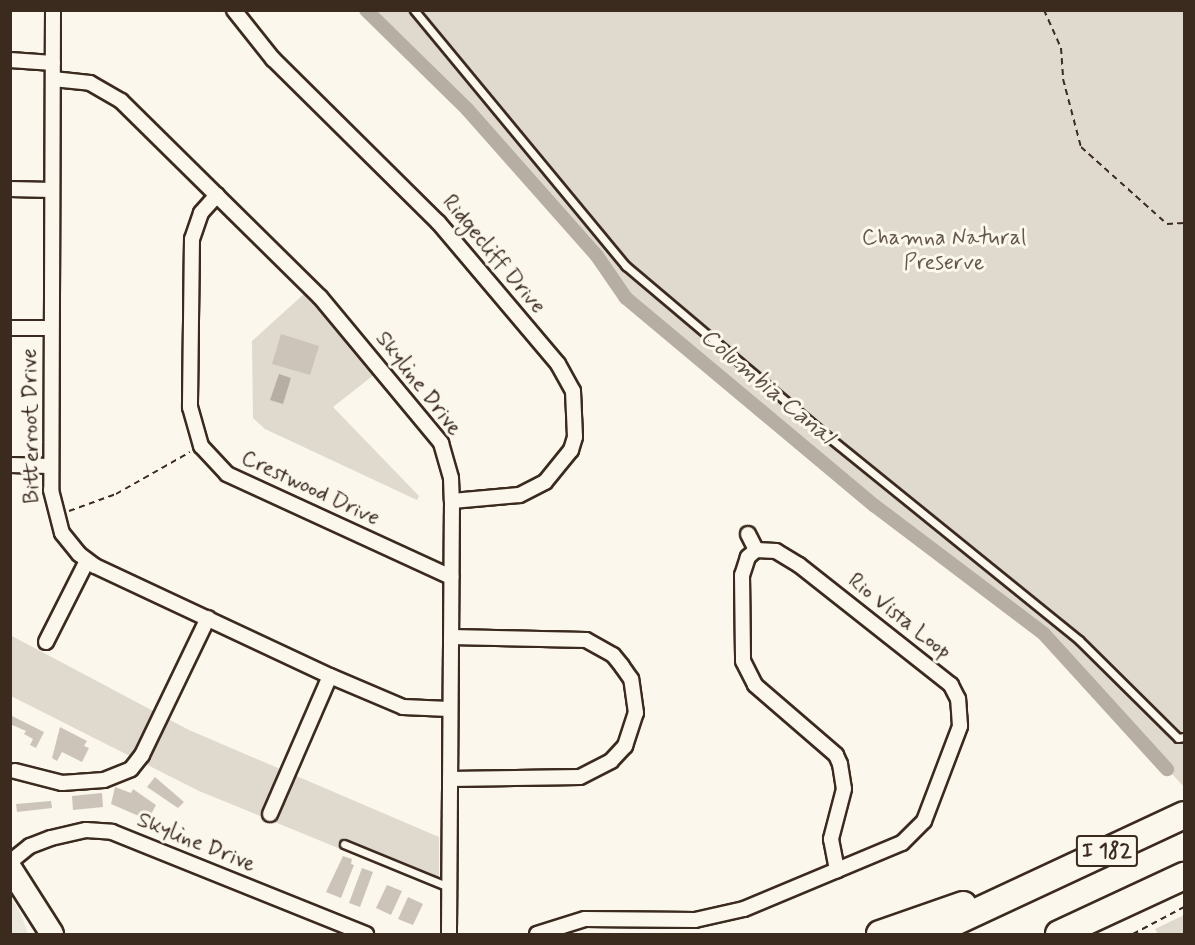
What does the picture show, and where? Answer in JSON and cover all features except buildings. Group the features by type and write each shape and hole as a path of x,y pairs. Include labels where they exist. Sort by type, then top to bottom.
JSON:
{"highway":[{"name":"I 182","path":"929,934 1185,815"},
{"name":"I 182","path":"1059,934 1185,876"},
{"path":"880,934 931,914 1030,888"},
{"path":"1087,934 1159,888"}],"main road":[{"path":"10,868 52,934"}],"street":[{"path":"10,60 53,63 53,10"},
{"name":"Ridgecliff Drive","path":"234,10 273,59 438,222 558,364 573,391 577,419 571,450 545,482 519,495 452,501"},
{"name":"Bitterroot Drive","path":"53,63 50,466 55,516 71,546 87,561 330,676 403,706 449,709"},
{"name":"Skyline Drive","path":"53,79 78,80 107,90 218,195 320,297 432,430 446,456 452,501 449,934"},
{"path":"10,189 52,190"},
{"name":"Crestwood Drive","path":"218,195 201,213 192,239 190,407 201,446 227,474 451,577"},
{"path":"10,328 51,328"},
{"path":"10,465 50,466"},
{"path":"537,934 585,919 714,918 837,870 831,839 844,789 840,764 829,749 755,685 743,661 742,574 748,556 756,550 748,534"},
{"name":"Rio Vista Loop","path":"756,550 776,551 799,565 940,674 958,699 960,726 924,821 902,843 837,870"},
{"path":"46,642 87,561"},
{"path":"15,771 62,783 104,780 131,769 142,755 208,618"},
{"path":"450,779 580,777 611,761 625,746 636,713 631,679 613,655 586,640 451,637"},
{"path":"270,814 330,676"},
{"name":"Skyline Drive","path":"10,862 30,846 58,836 92,830 112,832 366,934"}],"lane":[{"path":"414,10 626,266 821,431 1079,640 1178,738 1185,737"},
{"path":"344,844 449,887"}],"path":[{"path":"1044,10 1061,48 1063,79 1081,147 1167,224 1185,223"},
{"path":"55,516 116,495 201,446"},
{"path":"1133,934 1185,907"}],"shaded area":[{"path":"279,374 291,378 283,404 270,400"},
{"path":"10,895 21,914 28,934 11,934"}],"green space":[{"name":"Chamna Natural Preserve","path":"366,11 1184,11 1184,787 1044,634 875,506 626,298 597,256 467,109"},
{"path":"305,293 375,374 333,407 419,496 417,500 265,429 253,418 252,341"},
{"path":"10,635 189,730 439,837 439,883 344,844 338,848 199,791 11,696"},
{"path":"1184,915 1184,934 1158,934 1155,929"}],"waterway":[{"name":"Columbia Canal","path":"366,10 467,109 597,256 626,298 875,506 1044,634 1167,769"}]}
